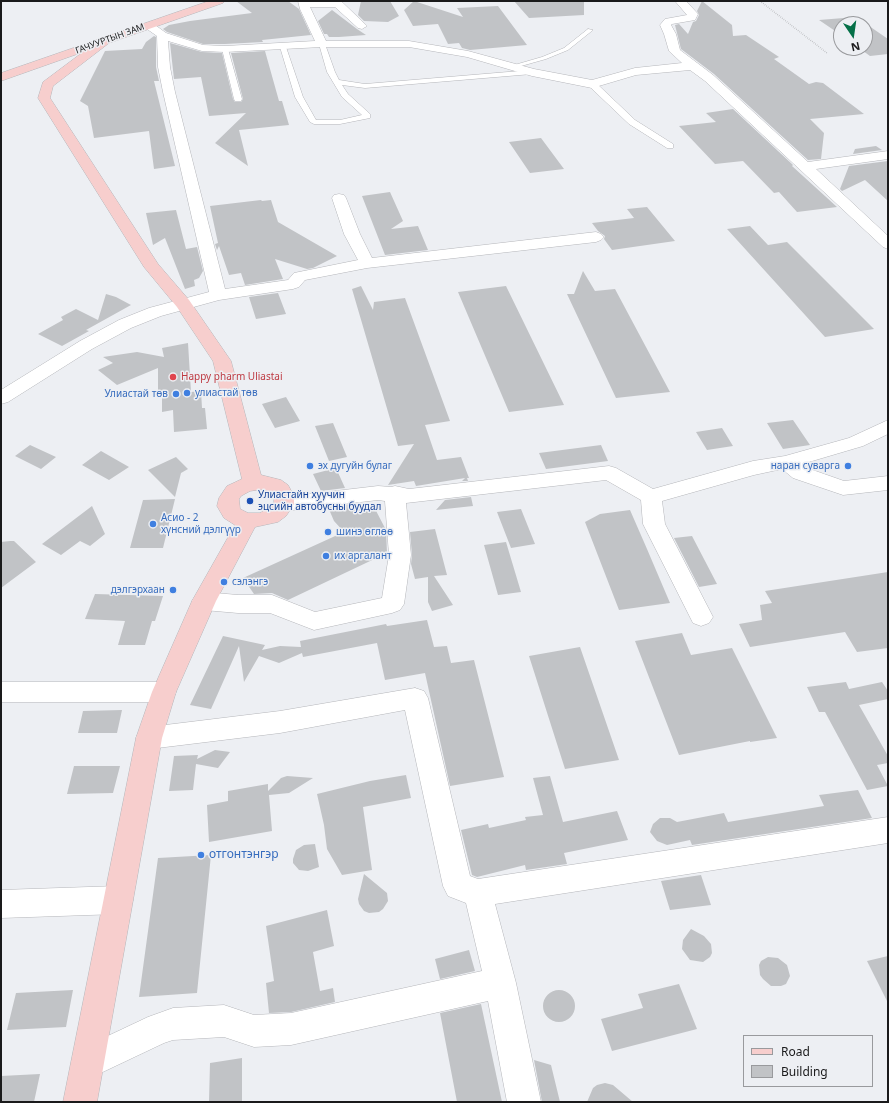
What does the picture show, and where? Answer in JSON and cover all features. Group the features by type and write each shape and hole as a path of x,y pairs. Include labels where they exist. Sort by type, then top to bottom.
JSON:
{"street":[{"name":"ГАЧУУРТЫН ЗАМ","path":"3,77 219,1"},
{"path":"680,1 694,14 691,18 669,21 665,25 670,34 675,51 709,78 885,239"},
{"path":"322,44 305,9 304,3 338,4 362,26"},
{"path":"148,25 162,34 202,48 225,49 322,44 409,44 468,54 532,72 592,84 635,72 692,66"},
{"path":"162,34 164,67 169,92 218,295"},
{"path":"36,88 47,84 106,41"},
{"path":"3,77 18,77 36,88 152,268 183,304 222,361 253,483"},
{"path":"806,166 888,155"},
{"path":"339,198 352,234 367,263"},
{"path":"1,398 86,345 125,324 155,312 183,304 218,295 293,284 300,276 367,263 596,237"},
{"path":"284,504 365,494 395,493 409,496 610,473 651,497 753,468 786,462 856,442 888,426"},
{"path":"786,462 800,473 843,488 888,483"},
{"path":"264,482 274,485 281,490 284,496 284,504 279,511 270,517 260,520 238,518 231,513 228,506 229,498 234,491 253,483 264,482"},
{"path":"204,602 272,604 314,621 392,604 400,555 395,493"},
{"path":"651,497 654,524 701,617"},
{"path":"80,1102 149,738 164,692 204,602 248,520"},
{"path":"1,692 164,692"},
{"path":"149,738 280,722 415,698 458,886 478,893 888,830"},
{"path":"478,893 500,982 524,1102"},
{"path":"1,904 118,900"},
{"path":"88,1063 159,1028 173,1024 224,1021 254,1031 291,1029 500,982"}],"lane":[{"path":"514,66 544,58 566,49 590,30"},
{"path":"283,47 299,97 314,122 340,122 367,116 345,95 331,72 322,44"},
{"path":"225,49 238,99"},
{"path":"337,82 365,86 532,72"},
{"path":"592,84 632,122 670,146"}],"path":[{"path":"760,1 827,53"}],"building":[{"path":"236,1 288,1 299,9 311,35 262,40 263,42 203,44 167,32 163,29 169,25 190,21 252,13"},
{"path":"361,1 390,1 399,16 388,22 364,21 358,15"},
{"path":"414,1 463,17 457,8 498,6 527,45 470,50 462,48 459,43 448,44 438,24 413,26 404,10"},
{"path":"514,1 584,1 584,15 529,18"},
{"path":"702,1 732,25 733,36 746,35 779,57 774,59 809,84 816,82 823,83 864,114 810,119 824,133 821,159 808,160 714,74 681,49 675,25 679,24 688,34 693,22 696,21 699,15 697,11"},
{"path":"332,10 366,35 329,37 327,34 324,34 318,21"},
{"path":"833,19 833,30 819,20"},
{"path":"873,29 888,39 888,54 873,56"},
{"path":"154,36 156,37 156,67 159,81 154,81 175,166 154,169 149,131 94,138 88,106 80,101 105,51 142,49 146,42"},
{"path":"170,43 202,52 222,53 235,102 241,102 243,99 231,53 265,51 279,101 282,101 289,125 239,130 248,166 215,143 246,113 209,116 201,77 174,79"},
{"path":"733,109 837,207 797,212 779,192 774,193 743,161 715,164 679,126 716,122 706,113"},
{"path":"541,138 564,169 530,173 509,142"},
{"path":"876,146 882,150 853,154 855,149"},
{"path":"888,161 888,201 865,180 842,191 840,189 849,166"},
{"path":"390,192 403,221 391,229 418,226 428,250 385,255 362,196"},
{"path":"271,200 278,222 337,256 313,268 307,269 275,259 283,279 245,285 241,273 229,275 219,246 217,250 215,244 218,243 210,206"},
{"path":"647,207 675,241 612,250 604,239 605,236 598,231 592,223 634,218 627,209"},
{"path":"176,210 186,249 197,247 203,271 199,278 194,280 195,286 185,289 165,238 153,245 146,213"},
{"path":"750,226 768,245 787,242 874,329 825,337 727,229"},
{"path":"583,271 595,291 615,289 670,392 616,398 567,294 574,294"},
{"path":"361,286 373,310 374,302 405,298 450,421 425,425 437,460 461,457 469,478 467,478 468,481 462,481 465,478 416,486 414,481 388,485 414,444 398,446 352,289"},
{"path":"506,286 564,405 509,412 458,292"},
{"path":"278,293 286,314 256,319 249,297"},
{"path":"106,294 116,297 131,305 86,330 89,331 62,346 38,334 63,320 61,317 76,309 98,320"},
{"path":"188,343 191,392 201,391 202,408 205,408 207,429 174,432 173,410 162,412 162,391 158,393 158,368 117,385 98,370 113,363 103,357 137,352 164,357 162,348"},
{"path":"286,397 300,421 275,428 262,404"},
{"path":"793,420 810,445 783,449 767,423"},
{"path":"333,423 347,457 329,461 315,426"},
{"path":"722,428 733,446 707,450 696,432"},
{"path":"30,445 56,457 41,469 15,456"},
{"path":"601,445 608,461 546,469 539,453"},
{"path":"101,451 129,467 109,480 82,465"},
{"path":"176,457 188,469 181,473 175,497 148,470"},
{"path":"336,468 345,488 321,491 313,474"},
{"path":"471,497 473,506 436,510 445,500"},
{"name":"Асио - 2 хүнсний дэлгүүр","path":"175,499 163,548 130,548 143,500"},
{"path":"353,504 356,510 373,505 386,530 387,553 288,600 272,593 254,594 243,578 344,532 334,521 328,507"},
{"path":"92,506 105,534 90,546 80,541 61,555 42,544"},
{"path":"521,509 535,544 511,548 497,512"},
{"path":"630,510 670,603 619,610 585,522 600,514"},
{"path":"435,529 447,575 434,576 453,605 432,611 428,602 428,577 415,579 411,564 412,555 410,532"},
{"path":"692,536 717,584 699,587 674,538"},
{"path":"14,541 36,562 1,588 1,542"},
{"path":"506,542 521,592 498,595 484,545"},
{"path":"888,572 888,648 857,652 845,632 750,647 739,624 762,620 760,605 772,603 765,591"},
{"path":"95,594 163,596 155,621 152,621 145,645 118,645 125,621 85,619"},
{"path":"427,620 434,647 447,646 451,663 474,660 504,777 450,786 425,673 385,680 377,643 303,657 302,653 279,663 259,656 244,682 239,646 211,709 190,705 223,636 265,645 262,650 280,646 301,647 300,641 386,624 387,626"},
{"path":"682,633 691,655 732,648 777,738 750,741 679,755 635,641"},
{"path":"580,647 619,760 565,769 529,656"},
{"path":"846,682 849,689 882,682 888,691 888,699 859,705 888,756 888,763 877,765 888,786 867,790 825,712 819,712 807,687"},
{"path":"122,710 117,733 78,733 83,711"},
{"path":"215,750 230,752 218,768 196,764 193,790 169,791 174,756 198,755 197,759"},
{"path":"74,766 120,766 113,793 67,794"},
{"path":"406,775 411,798 363,807 372,870 342,875 327,849 324,825 317,794 370,781"},
{"path":"287,776 313,778 289,793 269,795 272,831 209,842 207,805 228,801 228,791 268,784 268,791 281,778"},
{"path":"550,776 563,822 617,811 628,840 564,853 567,864 526,870 525,865 477,877 472,875 461,830 488,824 489,828 526,820 525,817 543,815 533,778"},
{"path":"858,790 872,818 692,845 690,840 667,845 657,841 650,832 653,824 660,818 670,818 677,822 724,813 728,822 824,806 819,795"},
{"path":"315,844 319,867 308,871 299,870 293,863 296,850 304,845"},
{"path":"211,855 197,993 139,997 158,858"},
{"path":"364,874 387,893 388,901 379,912 369,913 364,911 359,904 358,899"},
{"path":"701,875 711,905 670,910 661,881"},
{"path":"327,910 334,946 313,952 320,991 333,988 335,1002 291,1012 269,1013 266,983 274,981 266,926"},
{"path":"691,929 704,936 711,944 712,953 710,957 703,962 690,960 682,949 683,940"},
{"path":"469,950 475,971 440,979 435,959"},
{"path":"888,956 888,1003 867,961"},
{"path":"768,957 778,958 787,965 790,976 786,984 781,986 771,986 760,975 759,965 761,961"},
{"path":"679,984 697,1029 612,1051 601,1019 643,1008 638,994"},
{"path":"73,990 66,1027 7,1030 16,993"},
{"path":"559,990 565,991 572,997 575,1006 574,1012 568,1019 559,1022 553,1021 546,1015 543,1006 544,1000 550,993"},
{"path":"481,1004 502,1102 457,1102 440,1013"},
{"path":"242,1058 242,1102 209,1102 210,1063"},
{"path":"534,1060 551,1065 560,1102 542,1102"},
{"path":"40,1074 34,1102 1,1102 1,1076"},
{"path":"605,1083 613,1085 633,1102 587,1102 593,1088 597,1085"}],"place":[{"name":"Happy pharm Uliastai","path":"173,377"},
{"name":"улиастай төв","path":"187,393"},
{"name":"Улиастай төв","path":"176,394"},
{"name":"эх дугуйн булаг","path":"310,466"},
{"name":"наран суварга","path":"848,466"},
{"name":"Улиастайн хуучин эцсийн автобусны буудал","path":"250,501"},
{"name":"Асио - 2 хүнсний дэлгүүр","path":"153,524"},
{"name":"шинэ өглөө","path":"328,532"},
{"name":"их аргалант","path":"326,556"},
{"name":"сэлэнгэ","path":"224,582"},
{"name":"дэлгэрхаан","path":"173,590"},
{"name":"отгонтэнгэр","path":"201,855"}]}
